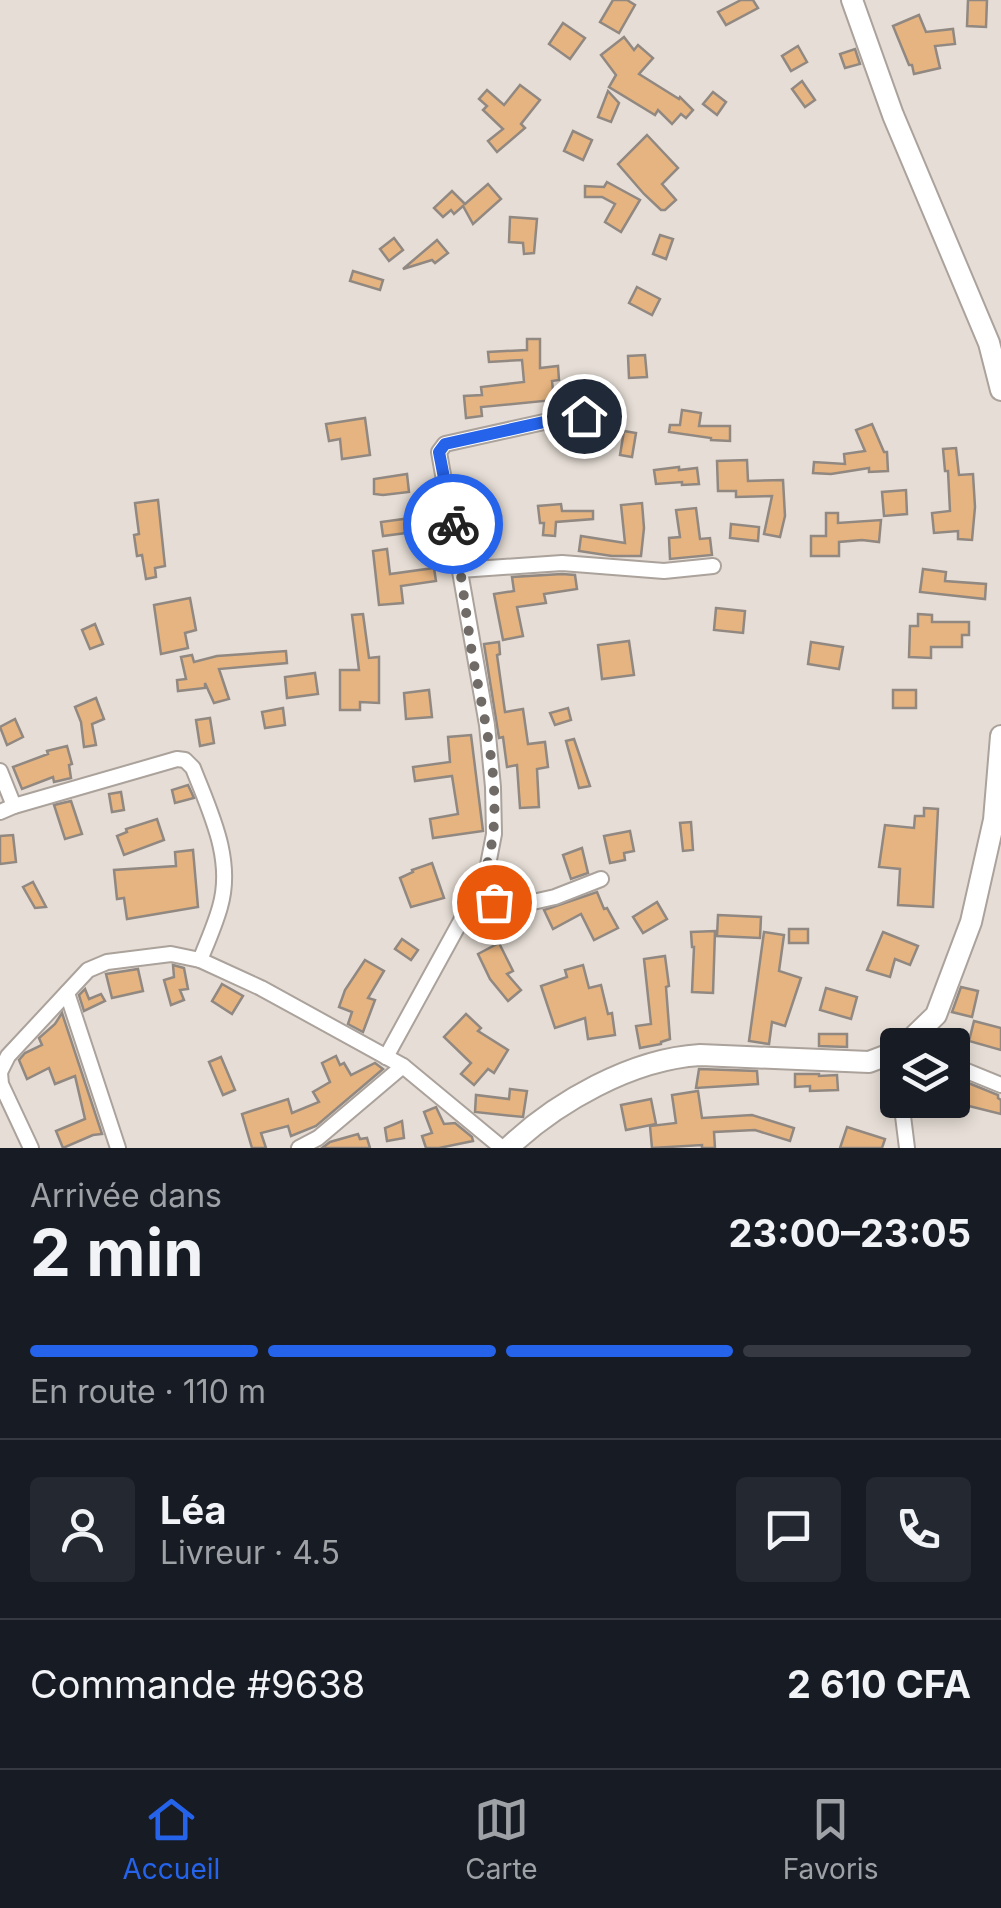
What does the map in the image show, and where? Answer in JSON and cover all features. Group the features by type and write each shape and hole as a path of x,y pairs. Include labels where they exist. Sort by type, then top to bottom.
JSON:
{"street":[{"path":"852,0 893,115 988,343 1001,390"},
{"path":"386,1057 486,875 494,834 486,725 439,452 445,444 584,416"},
{"path":"460,570 562,562 664,571 713,566"},
{"path":"925,1028 936,1015 971,922 998,821 1001,736"},
{"path":"0,771 7,809 176,759 186,760 193,768 219,834 224,878 221,906 200,960"},
{"path":"474,897 524,904 601,880"},
{"path":"31,1148 1,1084 0,1072 8,1056 88,970 107,962 171,954 200,960 261,988 403,1066 505,1148 532,1124 570,1101 655,1061 700,1055 869,1062 880,1059"},
{"path":"67,993 118,1148"},
{"path":"299,1148 318,1138 403,1066"},
{"path":"970,1072 1001,1084"},
{"path":"903,1118 906,1148"}],"building":[{"path":"613,0 627,0 635,5 619,33 600,22"},
{"path":"741,0 753,0 758,8 726,25 718,12"},
{"path":"968,0 987,0 986,27 967,26"},
{"path":"919,15 926,32 953,29 955,44 935,46 940,68 914,74 893,26"},
{"path":"563,23 585,38 570,59 549,44"},
{"path":"624,37 634,50 638,45 653,58 639,74 680,97 693,110 686,118 681,114 672,124 658,110 655,115 609,87 616,75 601,55"},
{"path":"798,46 807,62 791,71 782,56"},
{"path":"855,49 860,64 845,68 840,54"},
{"path":"802,81 815,100 805,107 792,89"},
{"path":"520,85 540,100 521,124 525,128 497,152 488,141 503,129 483,110 487,106 479,99 487,90 504,105"},
{"path":"608,91 619,103 611,122 598,117"},
{"path":"713,92 726,102 717,115 703,104"},
{"path":"573,131 592,140 583,160 564,151"},
{"path":"647,135 678,168 662,184 676,200 665,210 644,194 618,164"},
{"path":"607,182 640,200 621,232 605,222 615,204 602,197 585,197 585,186 604,187"},
{"path":"488,184 501,199 473,224 463,206 443,217 434,208 452,191 465,204"},
{"path":"510,217 537,219 534,253 524,254 523,243 509,242"},
{"path":"660,235 673,239 666,259 653,254"},
{"path":"394,238 403,250 389,261 380,249"},
{"path":"437,240 448,253 435,263 432,260 403,269"},
{"path":"353,271 383,280 380,290 350,281"},
{"path":"637,287 660,299 652,315 629,303"},
{"path":"527,339 540,339 540,368 558,366 559,380 552,381 554,400 481,407 482,416 466,418 464,396 482,395 481,387 524,382 522,360 489,362 488,352 527,350"},
{"path":"645,355 647,377 629,378 628,356"},
{"path":"682,410 701,413 699,426 730,426 730,441 669,432 670,425 680,425"},
{"path":"365,418 370,455 342,459 340,439 329,441 326,424"},
{"path":"872,424 887,452 888,471 869,472 869,468 813,473 814,462 845,464 844,454 865,451 856,430"},
{"path":"624,431 636,433 632,457 620,455"},
{"path":"956,448 959,475 973,474 972,540 958,539 958,531 934,533 932,513 950,511 943,449"},
{"path":"747,460 748,481 783,480 785,516 780,537 764,534 772,496 736,497 736,491 718,491 717,461"},
{"path":"697,468 699,484 656,484 654,470"},
{"path":"407,474 409,492 374,494 374,479"},
{"path":"465,478 472,506 460,509 455,481"},
{"path":"906,490 907,514 884,516 882,492"},
{"path":"158,500 165,566 155,568 156,577 146,579 142,555 137,556 135,503"},
{"path":"642,503 641,556 579,551 581,536 625,543 621,505"},
{"path":"561,504 562,511 593,511 593,519 556,522 555,536 543,535 544,523 540,523 538,506"},
{"path":"696,508 700,539 710,538 712,555 670,559 669,538 680,537 676,510"},
{"path":"826,513 838,513 838,523 881,520 879,542 839,542 839,556 811,556 811,536 826,536"},
{"path":"411,518 414,532 383,536 381,522"},
{"path":"491,522 494,546 471,549 467,526"},
{"path":"731,524 759,527 758,541 730,538"},
{"path":"439,530 443,554 423,557 419,532"},
{"path":"387,549 390,574 434,568 436,581 401,586 403,603 379,605 373,551"},
{"path":"923,569 946,572 945,581 986,584 985,599 920,592"},
{"path":"575,575 577,589 544,594 546,603 517,607 523,636 503,640 494,594 514,591 512,577"},
{"path":"190,598 196,630 185,633 188,648 161,654 154,605"},
{"path":"716,608 745,611 743,633 714,630"},
{"path":"363,614 369,658 379,657 379,703 360,702 360,710 340,710 340,670 359,670 352,615"},
{"path":"918,614 932,615 932,622 969,622 969,635 962,635 962,647 931,647 931,658 909,657 910,626 918,626"},
{"path":"95,624 103,644 90,649 82,630"},
{"path":"629,641 634,675 602,679 598,645"},
{"path":"499,642 497,655 505,712 523,709 528,744 545,742 548,767 537,769 539,807 520,808 517,765 507,767 503,737 499,738 484,644"},
{"path":"811,642 843,647 839,669 808,664"},
{"path":"286,651 287,663 219,669 229,699 214,703 205,683 205,688 178,691 177,680 186,679 181,657 192,655 194,662 217,656"},
{"path":"315,673 318,694 287,698 285,677"},
{"path":"429,690 432,717 406,719 404,693"},
{"path":"893,690 916,690 916,708 893,708"},
{"path":"96,698 104,719 92,724 96,745 84,747 75,707"},
{"path":"283,708 285,725 265,728 262,712"},
{"path":"568,708 571,720 555,725 550,713"},
{"path":"210,718 214,743 200,746 196,720"},
{"path":"15,719 23,737 7,745 0,727"},
{"path":"471,735 483,831 433,838 430,819 458,814 452,776 415,781 413,767 450,762 448,737"},
{"path":"574,739 590,786 579,788 566,741"},
{"path":"67,746 71,778 54,782 53,777 22,789 13,767"},
{"path":"188,785 194,798 175,803 172,790"},
{"path":"121,792 124,810 112,812 109,794"},
{"path":"71,801 82,834 65,839 54,805"},
{"path":"924,808 938,809 933,907 898,905 900,869 879,867 885,825 914,828 915,816 924,816"},
{"path":"157,819 164,840 124,855 117,836"},
{"path":"691,822 693,850 683,851 680,823"},
{"path":"630,831 634,851 624,853 625,860 610,863 604,836"},
{"path":"13,835 16,862 0,864 0,836"},
{"path":"582,848 588,873 571,879 563,855"},
{"path":"193,850 198,907 127,919 124,898 117,899 114,870 176,866 175,852"},
{"path":"432,863 444,898 411,907 400,878"},
{"path":"33,882 46,907 35,908 23,887"},
{"path":"597,892 618,928 594,940 581,914 553,929 544,910"},
{"path":"657,902 667,919 643,933 633,917"},
{"path":"718,915 761,917 760,938 717,936"},
{"path":"789,929 808,929 808,943 789,943"},
{"path":"715,931 713,993 692,992 691,932"},
{"path":"764,932 784,935 779,971 801,978 785,1026 772,1022 769,1044 749,1041"},
{"path":"883,932 918,946 910,965 895,959 890,977 867,970"},
{"path":"402,939 418,950 411,960 395,949"},
{"path":"499,943 513,971 507,974 521,990 508,1001 490,979 478,954"},
{"path":"665,956 670,1039 640,1048 636,1026 651,1024 644,959"},
{"path":"365,960 384,971 368,998 375,1000 363,1032 348,1024 352,1012 339,1007"},
{"path":"173,965 184,968 188,989 180,990 184,1000 171,1005 164,980 174,977"},
{"path":"583,965 589,988 601,985 608,1014 612,1013 615,1035 588,1039 585,1018 555,1028 541,986 567,977 565,970"},
{"path":"138,969 143,991 112,998 106,974"},
{"path":"222,984 243,996 232,1014 212,1001"},
{"path":"961,987 978,991 972,1017 952,1012"},
{"path":"826,988 857,997 851,1019 820,1010"},
{"path":"85,989 89,999 101,994 105,1001 84,1011 79,995"},
{"path":"62,1013 102,1134 63,1148 56,1131 85,1119 75,1076 55,1084 49,1068 27,1079 19,1060 42,1045 39,1038"},
{"path":"466,1014 481,1028 478,1031 508,1050 494,1073 488,1069 474,1085 461,1074 471,1063 444,1037"},
{"path":"974,1021 1001,1028 1001,1050 970,1041"},
{"path":"819,1034 847,1034 847,1047 819,1046"},
{"path":"336,1056 351,1075 375,1063 383,1069 316,1126 291,1136 288,1126 261,1133 266,1148 252,1148 242,1114 288,1099 292,1113 319,1102 313,1092 330,1082 322,1063"},
{"path":"221,1057 235,1090 223,1095 209,1062"},
{"path":"699,1069 757,1071 758,1084 696,1088"},
{"path":"795,1074 837,1075 838,1090 795,1087"},
{"path":"970,1084 998,1095 1001,1114 970,1106"},
{"path":"510,1089 527,1091 523,1117 475,1112 476,1095 509,1099"},
{"path":"698,1091 702,1118 752,1115 794,1128 790,1141 755,1130 714,1132 715,1148 652,1148 650,1126 676,1123 672,1095"},
{"path":"651,1099 656,1124 626,1130 621,1105"},
{"path":"436,1107 444,1124 455,1123 473,1141 426,1148 422,1136 432,1133 424,1112"},
{"path":"402,1121 404,1138 387,1141 385,1128"},
{"path":"847,1127 885,1139 882,1148 840,1148"},
{"path":"358,1134 360,1139 367,1138 370,1148 322,1148 330,1142"}],"way so far":[{"path":"453,524 493,787 494,834 486,875 474,897 494,902"}],"route":[{"path":"453,524 441,447 584,416"}]}
